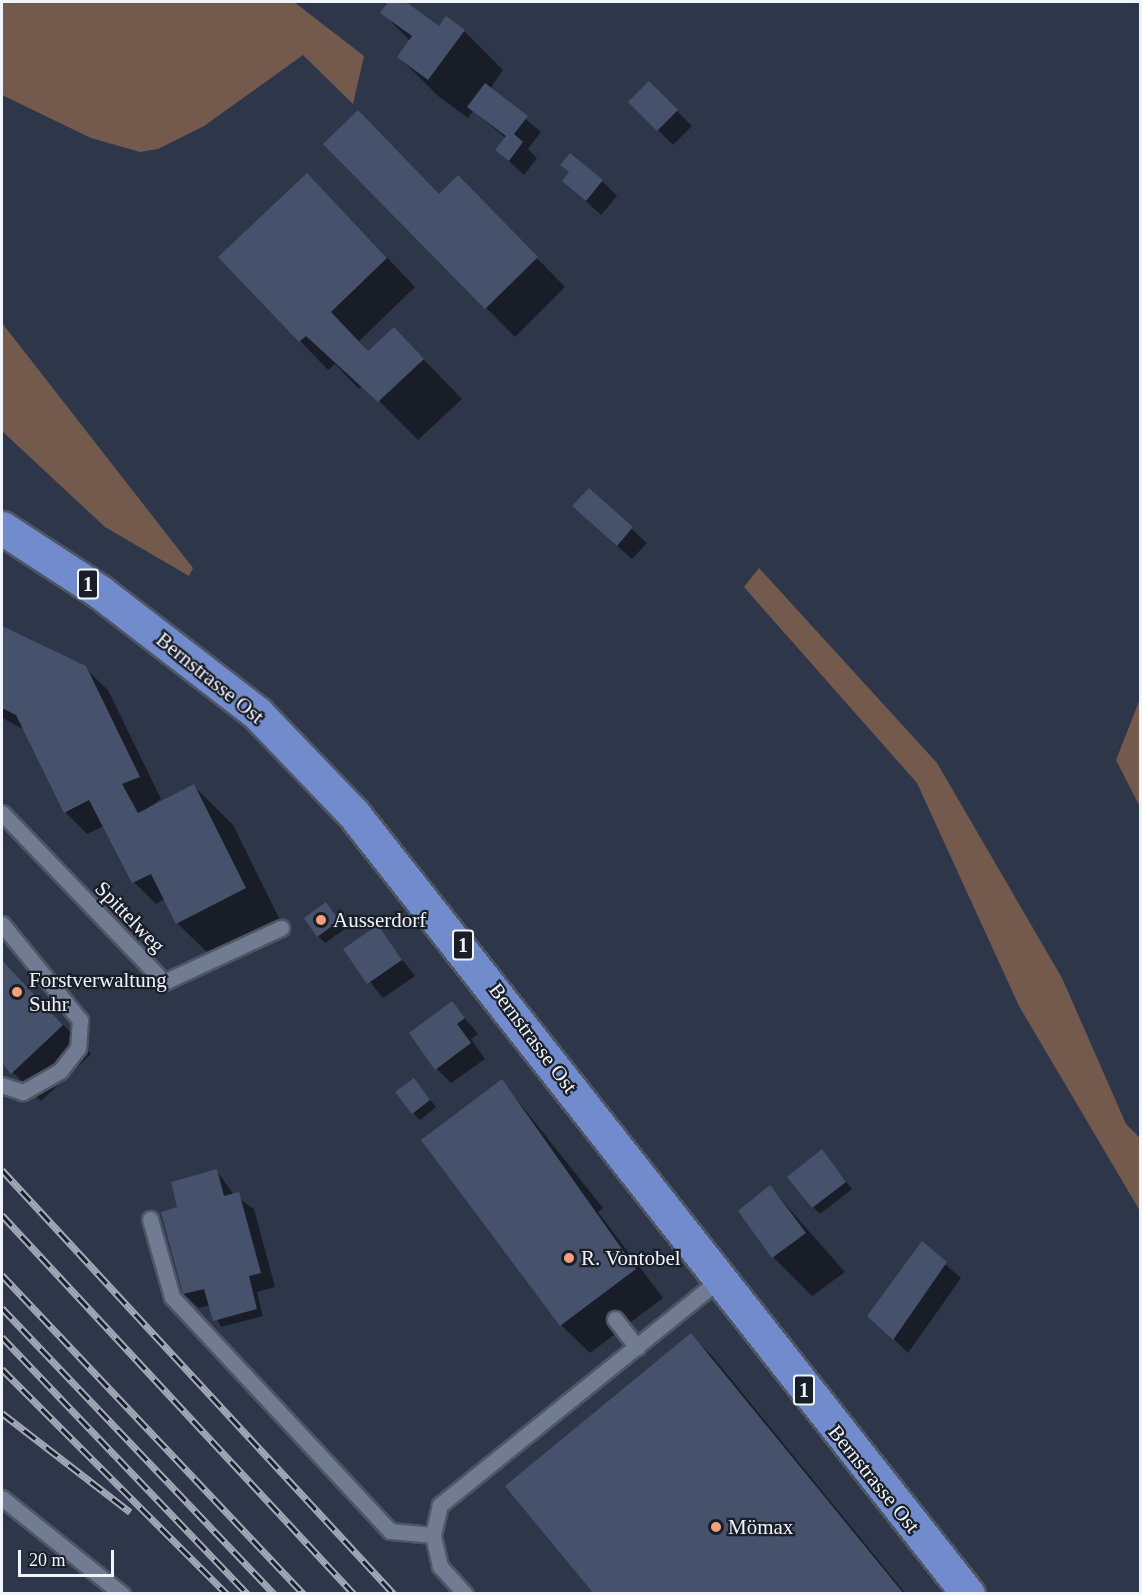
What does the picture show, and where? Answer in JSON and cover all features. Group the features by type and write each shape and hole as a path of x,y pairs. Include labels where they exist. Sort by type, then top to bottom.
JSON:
{"main road":[{"name":"Bernstrasse Ost","path":"2,529 100,592 257,713 353,813 454,934 718,1281 968,1593"}],"lane":[{"name":"Spittelweg","path":"2,813 164,982 281,928"},
{"path":"2,924 80,1020 78,1048 60,1071 23,1092 2,1085"},
{"path":"150,1219 172,1297 390,1531 433,1534"},
{"path":"465,1593 440,1566 433,1534 440,1505 718,1281"},
{"path":"615,1319 637,1347"},
{"path":"2,1498 122,1593"}],"shaded area":[{"path":"2,2 294,2 364,56 353,104 303,55 204,126 158,149 140,152 91,138 2,95"},
{"path":"2,323 193,568 189,576 105,527 2,431"},
{"path":"759,568 937,763 1062,978 1126,1124 1140,1138 1140,1211 1019,1006 917,783 744,587"},
{"path":"1140,699 1140,807 1116,760"}],"building":[{"path":"388,2 406,2 439,26 446,16 465,30 428,80 397,57 412,36 380,13"},
{"path":"649,81 678,110 657,131 628,102"},
{"path":"485,83 528,116 514,134 523,142 509,161 495,150 506,136 467,107"},
{"path":"358,110 439,194 458,175 538,257 485,309 323,144"},
{"path":"570,153 603,180 586,201 562,181 569,172 560,165"},
{"path":"307,173 387,258 331,312 368,351 394,327 424,359 378,402 306,336 299,342 218,257"},
{"path":"589,488 633,527 617,546 572,506"},
{"path":"2,626 86,666 140,777 122,784 138,813 194,784 246,888 176,924 151,874 132,883 89,800 64,813 16,715 2,708"},
{"name":"Ausserdorf","path":"326,902 339,921 317,937 304,918"},
{"path":"378,925 402,960 367,984 343,949"},
{"name":"Forstverwaltung Suhr","path":"2,960 63,1025 11,1074 2,1063"},
{"path":"452,1001 465,1018 457,1024 471,1043 435,1070 409,1033"},
{"path":"414,1078 430,1100 412,1114 395,1092"},
{"path":"502,1079 636,1269 560,1326 421,1140"},
{"path":"822,1149 846,1182 812,1208 787,1177"},
{"path":"217,1169 224,1196 239,1192 261,1273 249,1276 257,1309 213,1321 204,1289 183,1294 161,1212 177,1207 171,1182"},
{"path":"770,1185 806,1233 772,1258 738,1211"},
{"path":"922,1241 947,1262 893,1340 867,1316"},
{"path":"691,1333 904,1594 594,1594 505,1486"}],"railway":[{"path":"2,1170 394,1594"},
{"path":"2,1215 354,1594"},
{"path":"2,1275 304,1594"},
{"path":"2,1308 274,1594"},
{"path":"2,1337 248,1594"},
{"path":"2,1369 227,1594"},
{"path":"2,1413 130,1512"}],"place":[{"name":"Ausserdorf","path":"321,920"},
{"name":"Forstverwaltung Suhr","path":"17,992"},
{"name":"R. Vontobel","path":"569,1258"},
{"name":"Mömax","path":"716,1527"}]}
